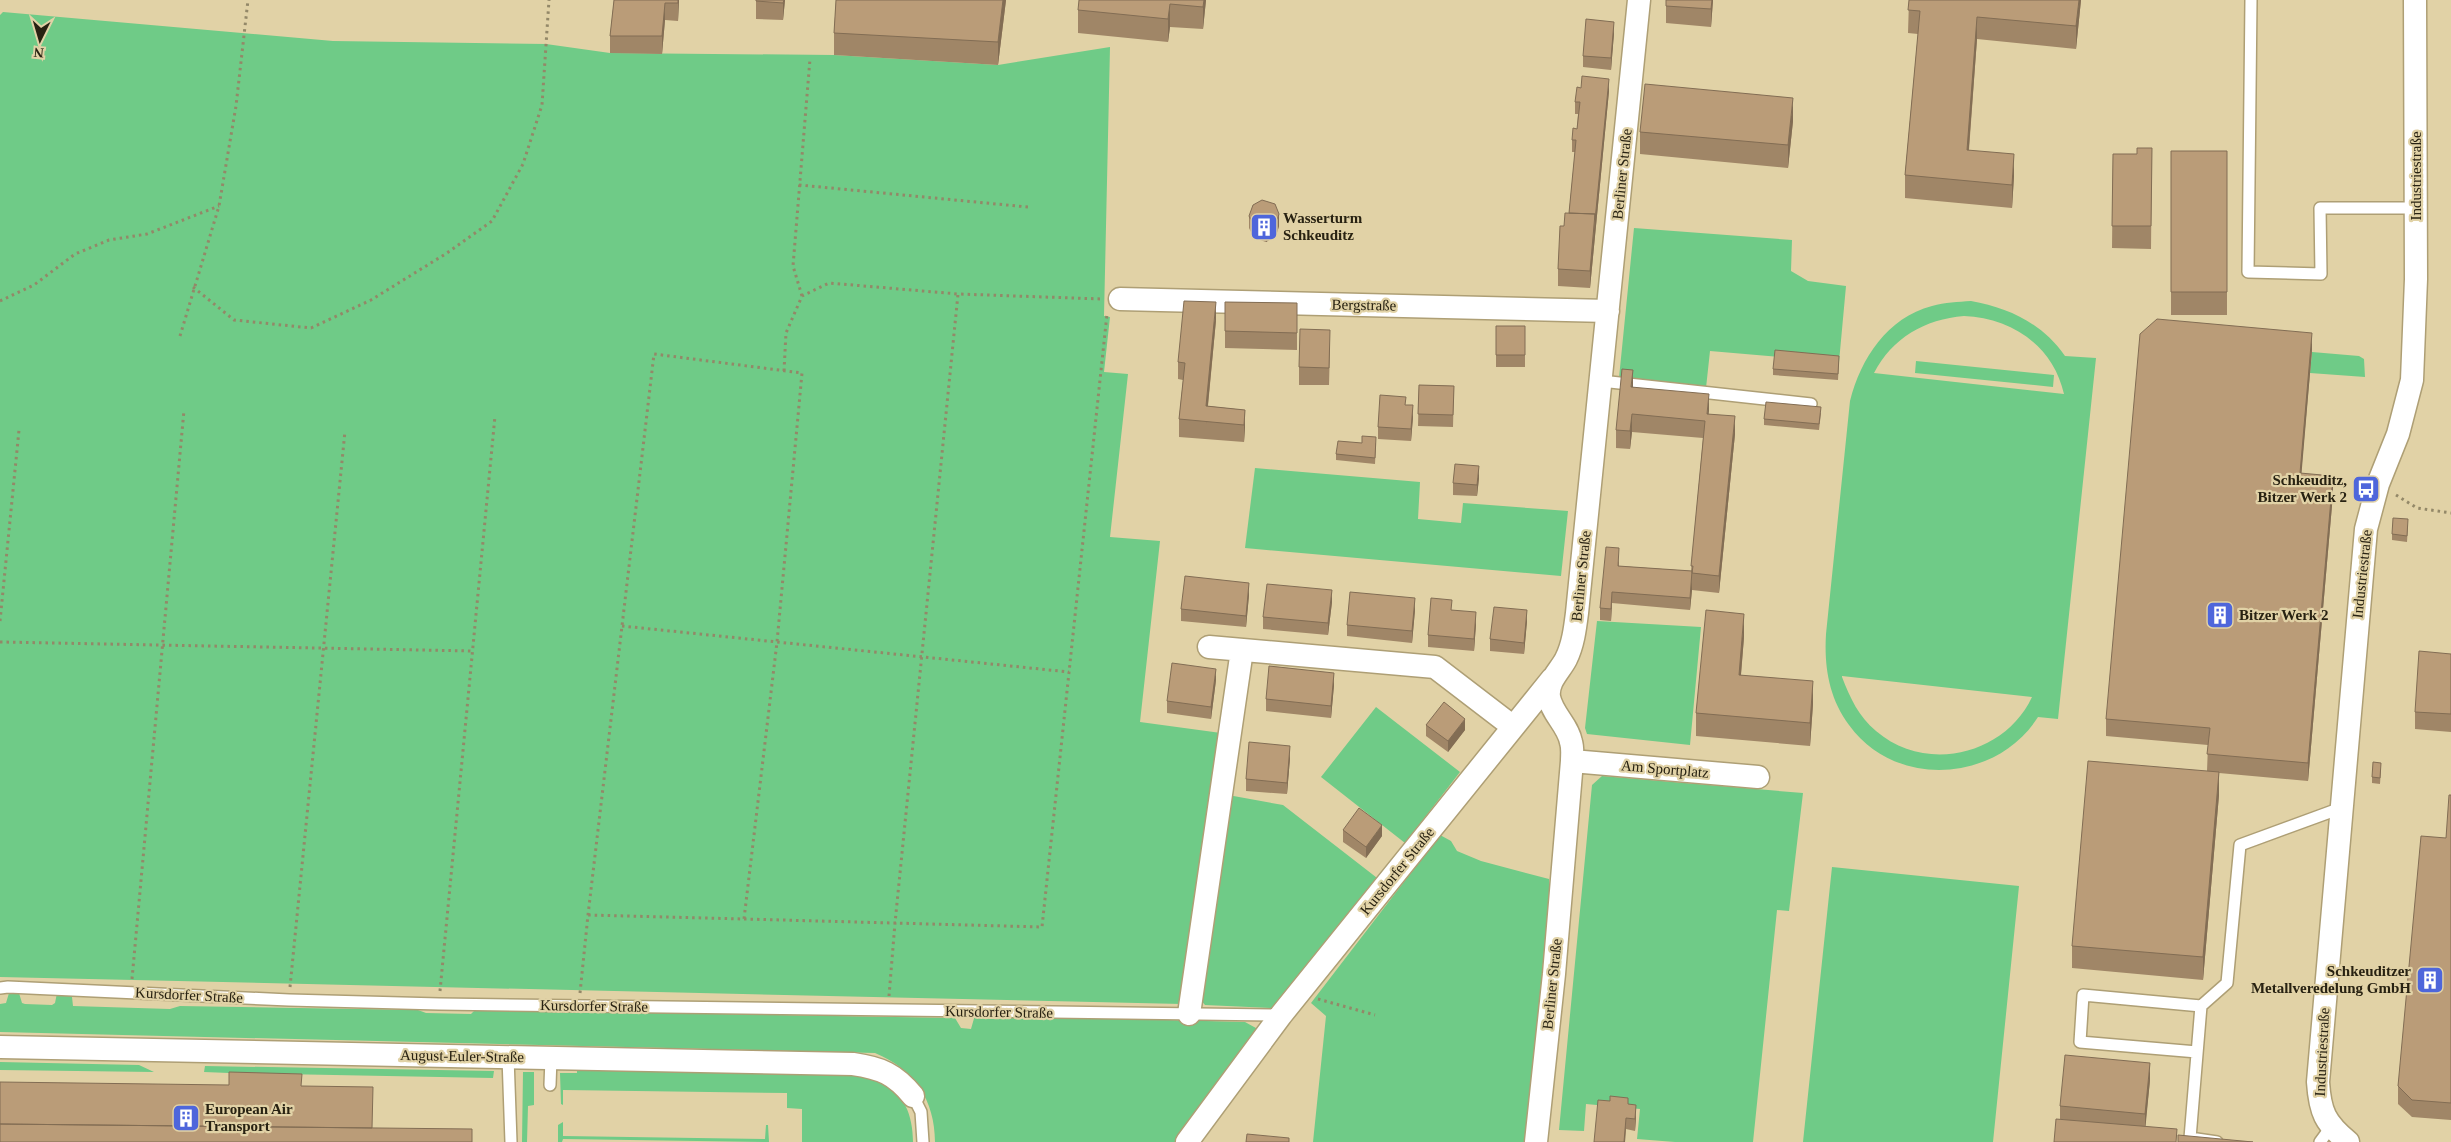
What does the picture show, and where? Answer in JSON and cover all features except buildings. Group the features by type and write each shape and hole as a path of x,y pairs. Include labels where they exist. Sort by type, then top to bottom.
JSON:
{"street":[{"name":"Berliner Straße","path":"1536,1142 1554,974 1572,761 1571,741 1565,726 1553,709 1549,696 1552,680 1566,658 1573,639 1639,0"},
{"name":"Industriestraße","path":"2348,1142 2325,1135 2318,1082 2365,535 2378,484 2398,434 2412,380 2416,279 2416,0"},
{"name":"Bergstraße","path":"1120,299 1608,311"},
{"path":"1210,647 1435,667 1512,726"},
{"path":"1189,1014 1242,650"},
{"name":"Kursdorfer Straße","path":"1187,1142 1281,1015 1512,726 1552,680"},
{"name":"Am Sportplatz","path":"1572,761 1758,777"},
{"name":"August-Euler-Straße","path":"0,1047 853,1064 874,1067 889,1074 903,1084 913,1096"}],"lane":[{"path":"2251,0 2248,272 2321,274 2320,208 2416,208"},
{"path":"1601,381 1811,404"},
{"path":"2217,1142 2190,1138 2201,1006 2227,983 2240,845 2341,808"},
{"name":"Kursdorfer Straße","path":"0,988 288,1000 439,1004 1281,1015"},
{"path":"2197,1052 2080,1042 2083,995 2201,1006"},
{"path":"508,1057 511,1142"},
{"path":"550,1085 551,1058"},
{"path":"913,1096 921,1112 923,1142"}],"path":[{"path":"180,336 193,287 219,206 236,106 248,0"},
{"path":"193,287 234,320 311,328 371,300 447,253 492,221 523,164 542,104 549,0"},
{"path":"784,371 786,333 802,296 793,266 810,59"},
{"path":"800,184 1028,207"},
{"path":"0,301 34,285 75,254 109,240 147,234 219,206"},
{"path":"802,296 829,283 958,294 1120,299"},
{"path":"888,1010 958,294"},
{"path":"588,915 1042,927 1107,312 1120,299"},
{"path":"579,1006 654,354 802,373 777,642 744,919"},
{"path":"130,992 184,410"},
{"path":"439,1004 495,416"},
{"path":"0,621 19,430"},
{"path":"288,1000 344,431"},
{"path":"2378,484 2418,508 2451,513"},
{"path":"622,626 1069,672"},
{"path":"0,642 472,651"},
{"path":"1298,994 1375,1016"}],"green space":[{"path":"3,12 333,41 546,44 610,53 834,55 998,65 1110,47 1104,316 1110,317 1104,372 1128,374 1110,537 1160,541 1140,722 1221,733 1182,1004 0,977 0,15"},
{"path":"1634,228 1792,240 1791,271 1808,281 1846,286 1839,362 1710,351 1706,388 1619,378"},
{"path":"1971,301 1998,308 2024,319 2046,334 2065,356 2096,358 2058,719 2038,717 2020,739 1998,755 1973,765 1946,770 1919,768 1893,760 1869,746 1842,715 1829,682 1826,634 1850,401 1861,370 1869,355 1889,330 1916,312 1932,306","holes":["1964,316 1998,322 2028,337 2050,361 2064,394 1874,373 1890,350 1911,332 1936,321","1842,676 2032,697 2020,717 2003,733 1984,745 1963,752 1940,754 1918,752 1896,744 1876,731 1865,720 1848,692"]},
{"path":"2312,352 2359,356 2364,359 2365,377 2310,373"},
{"path":"1916,361 2054,375 2053,387 1915,373"},
{"path":"1255,468 1420,482 1418,519 1461,523 1463,503 1568,511 1561,576 1245,548"},
{"path":"1597,621 1701,627 1690,745 1587,734 1585,728"},
{"path":"1376,707 1460,772 1405,843 1321,777"},
{"path":"1602,776 1803,793 1789,911 1777,910 1753,1142 1675,1142 1637,1139 1640,1109 1586,1104 1584,1131 1559,1130 1592,785"},
{"path":"1228,795 1283,805 1381,881 1284,1003 1271,1008 1205,1005 1200,999"},
{"path":"1440,835 1451,841 1457,851 1481,861 1549,879 1550,889 1526,1142 1313,1142 1326,1016 1311,1003"},
{"path":"1832,867 2019,886 1993,1142 1803,1142"},
{"path":"9,993 19,993 22,1003 25,1004 52,1005 55,1003 57,993 68,994 72,997 73,1006 170,1009 180,1006 418,1010 426,1013 471,1014 475,1010 955,1018 961,1028 971,1029 975,1015 1245,1022 1265,1033 1182,1142 935,1142 931,1113 920,1088 901,1068 875,1053 0,1032 0,1004 6,1003"},
{"path":"0,1062 139,1065 154,1072 0,1070"},
{"path":"205,1066 494,1071 493,1078 204,1072"},
{"path":"577,1069 851,1074 869,1077 888,1085 901,1098 909,1114 913,1142 802,1142 802,1109 787,1108 787,1093 563,1090 563,1105 561,1104 560,1073 577,1073"},
{"path":"523,1072 534,1072 534,1105 528,1106 527,1142 522,1142"},
{"path":"563,1122 563,1136 765,1139 766,1125 768,1125 769,1142 563,1139 562,1142 558,1142 558,1125"}],"place":[{"name":"Wasserturm Schkeuditz","path":"1264,227"},
{"name":"Schkeuditz, Bitzer Werk 2","path":"2366,489"},
{"name":"Bitzer Werk 2","path":"2220,615"},
{"name":"Schkeuditzer Metallveredelung GmbH","path":"2430,980"},
{"name":"European Air Transport","path":"186,1118"}]}
